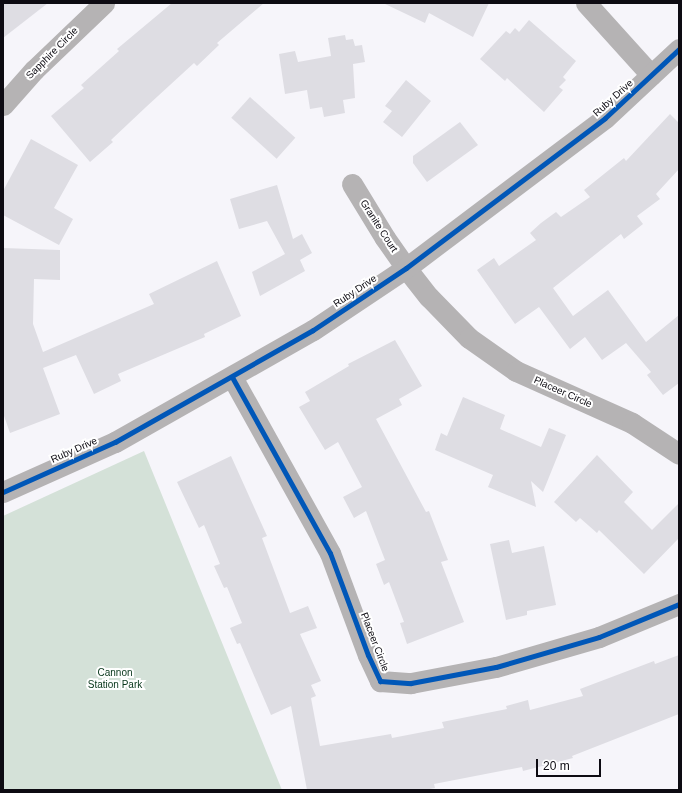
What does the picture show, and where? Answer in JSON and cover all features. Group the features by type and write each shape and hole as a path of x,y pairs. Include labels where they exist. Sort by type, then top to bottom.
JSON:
{"street":[{"name":"Sapphire Circle","path":"3,105 34,70 104,3"},
{"path":"586,3 651,75"},
{"name":"Ruby Drive","path":"3,492 115,442 313,330 406,268 605,118 679,49"},
{"name":"Granite Court","path":"352,184 385,238 406,268"},
{"name":"Placeer Circle","path":"406,268 429,297 469,338 516,371 632,423 679,454"},
{"name":"Placeer Circle","path":"232,377 330,553 368,655 380,681 411,683 496,667 599,636 679,604"}],"green space":[{"name":"Cannon Station Park","path":"144,451 282,790 3,790 3,516"}],"building":[{"path":"3,3 48,3 3,38"},
{"path":"172,3 264,3 217,43 219,45 197,66 194,63 111,140 113,142 90,162 51,116 84,88 81,85 119,51 117,49"},
{"path":"383,3 489,3 473,37 429,13 425,23"},
{"path":"529,20 576,61 563,77 566,80 559,87 563,90 544,112 507,78 505,81 480,59 506,31 510,34 515,28 519,32"},
{"path":"345,35 346,40 353,39 355,46 362,45 365,62 353,64 355,98 343,100 345,113 324,117 322,107 310,109 307,90 285,94 279,54 295,51 298,62 331,56 328,38"},
{"path":"406,80 431,101 402,137 383,122 392,111 385,106"},
{"path":"250,97 295,138 277,159 231,118"},
{"path":"670,114 679,123 679,169 656,194 660,199 637,216 643,224 624,239 621,234 553,288 573,316 608,290 646,342 679,315 679,383 663,395 647,375 651,372 626,343 602,360 585,337 570,349 539,307 515,324 477,270 494,258 499,266 536,240 530,233 541,223 556,212 561,217 590,197 584,190 624,158 626,161"},
{"path":"460,122 478,145 427,182 413,163 413,156"},
{"path":"31,139 78,165 54,208 73,219 59,245 3,215 3,191"},
{"path":"277,185 293,239 302,234 312,253 300,260 305,271 260,296 252,272 285,254 267,221 239,229 230,199"},
{"path":"3,248 60,250 60,280 34,279 33,324 43,352 154,304 149,294 217,261 241,316 204,334 205,337 118,374 121,381 94,394 76,355 43,368 60,414 10,433 3,413"},
{"path":"395,340 422,386 399,399 402,405 376,419 426,512 429,511 448,560 441,562 464,622 407,644 400,623 404,622 389,582 384,585 376,564 385,560 366,511 354,518 343,497 362,487 338,442 325,450 299,407 310,401 305,392 349,366 348,364"},
{"path":"463,397 505,415 500,429 541,447 549,428 566,435 543,492 531,481 536,507 488,487 493,475 435,450 441,433 447,436"},
{"path":"597,455 633,492 624,502 652,530 679,503 679,538 644,574 599,530 597,533 580,518 576,522 554,502"},
{"path":"231,456 267,536 262,538 290,613 308,606 317,628 300,634 321,681 311,685 316,696 311,698 320,746 391,734 392,738 444,728 442,722 507,709 506,706 528,700 530,710 583,696 580,689 654,661 655,664 679,655 679,714 572,756 573,758 523,771 522,767 434,784 435,788 424,790 307,790 291,706 271,715 240,643 237,644 230,628 242,623 227,587 224,588 214,566 220,564 204,525 199,528 177,482"},
{"path":"509,540 512,553 544,546 556,605 527,611 527,615 506,620 490,544"}],"cycle path":[{"path":"3,492 115,442 313,330 406,268 605,118 679,49"},
{"path":"232,377 330,553 368,655 380,681 411,683 496,667 599,637 679,604"}]}
